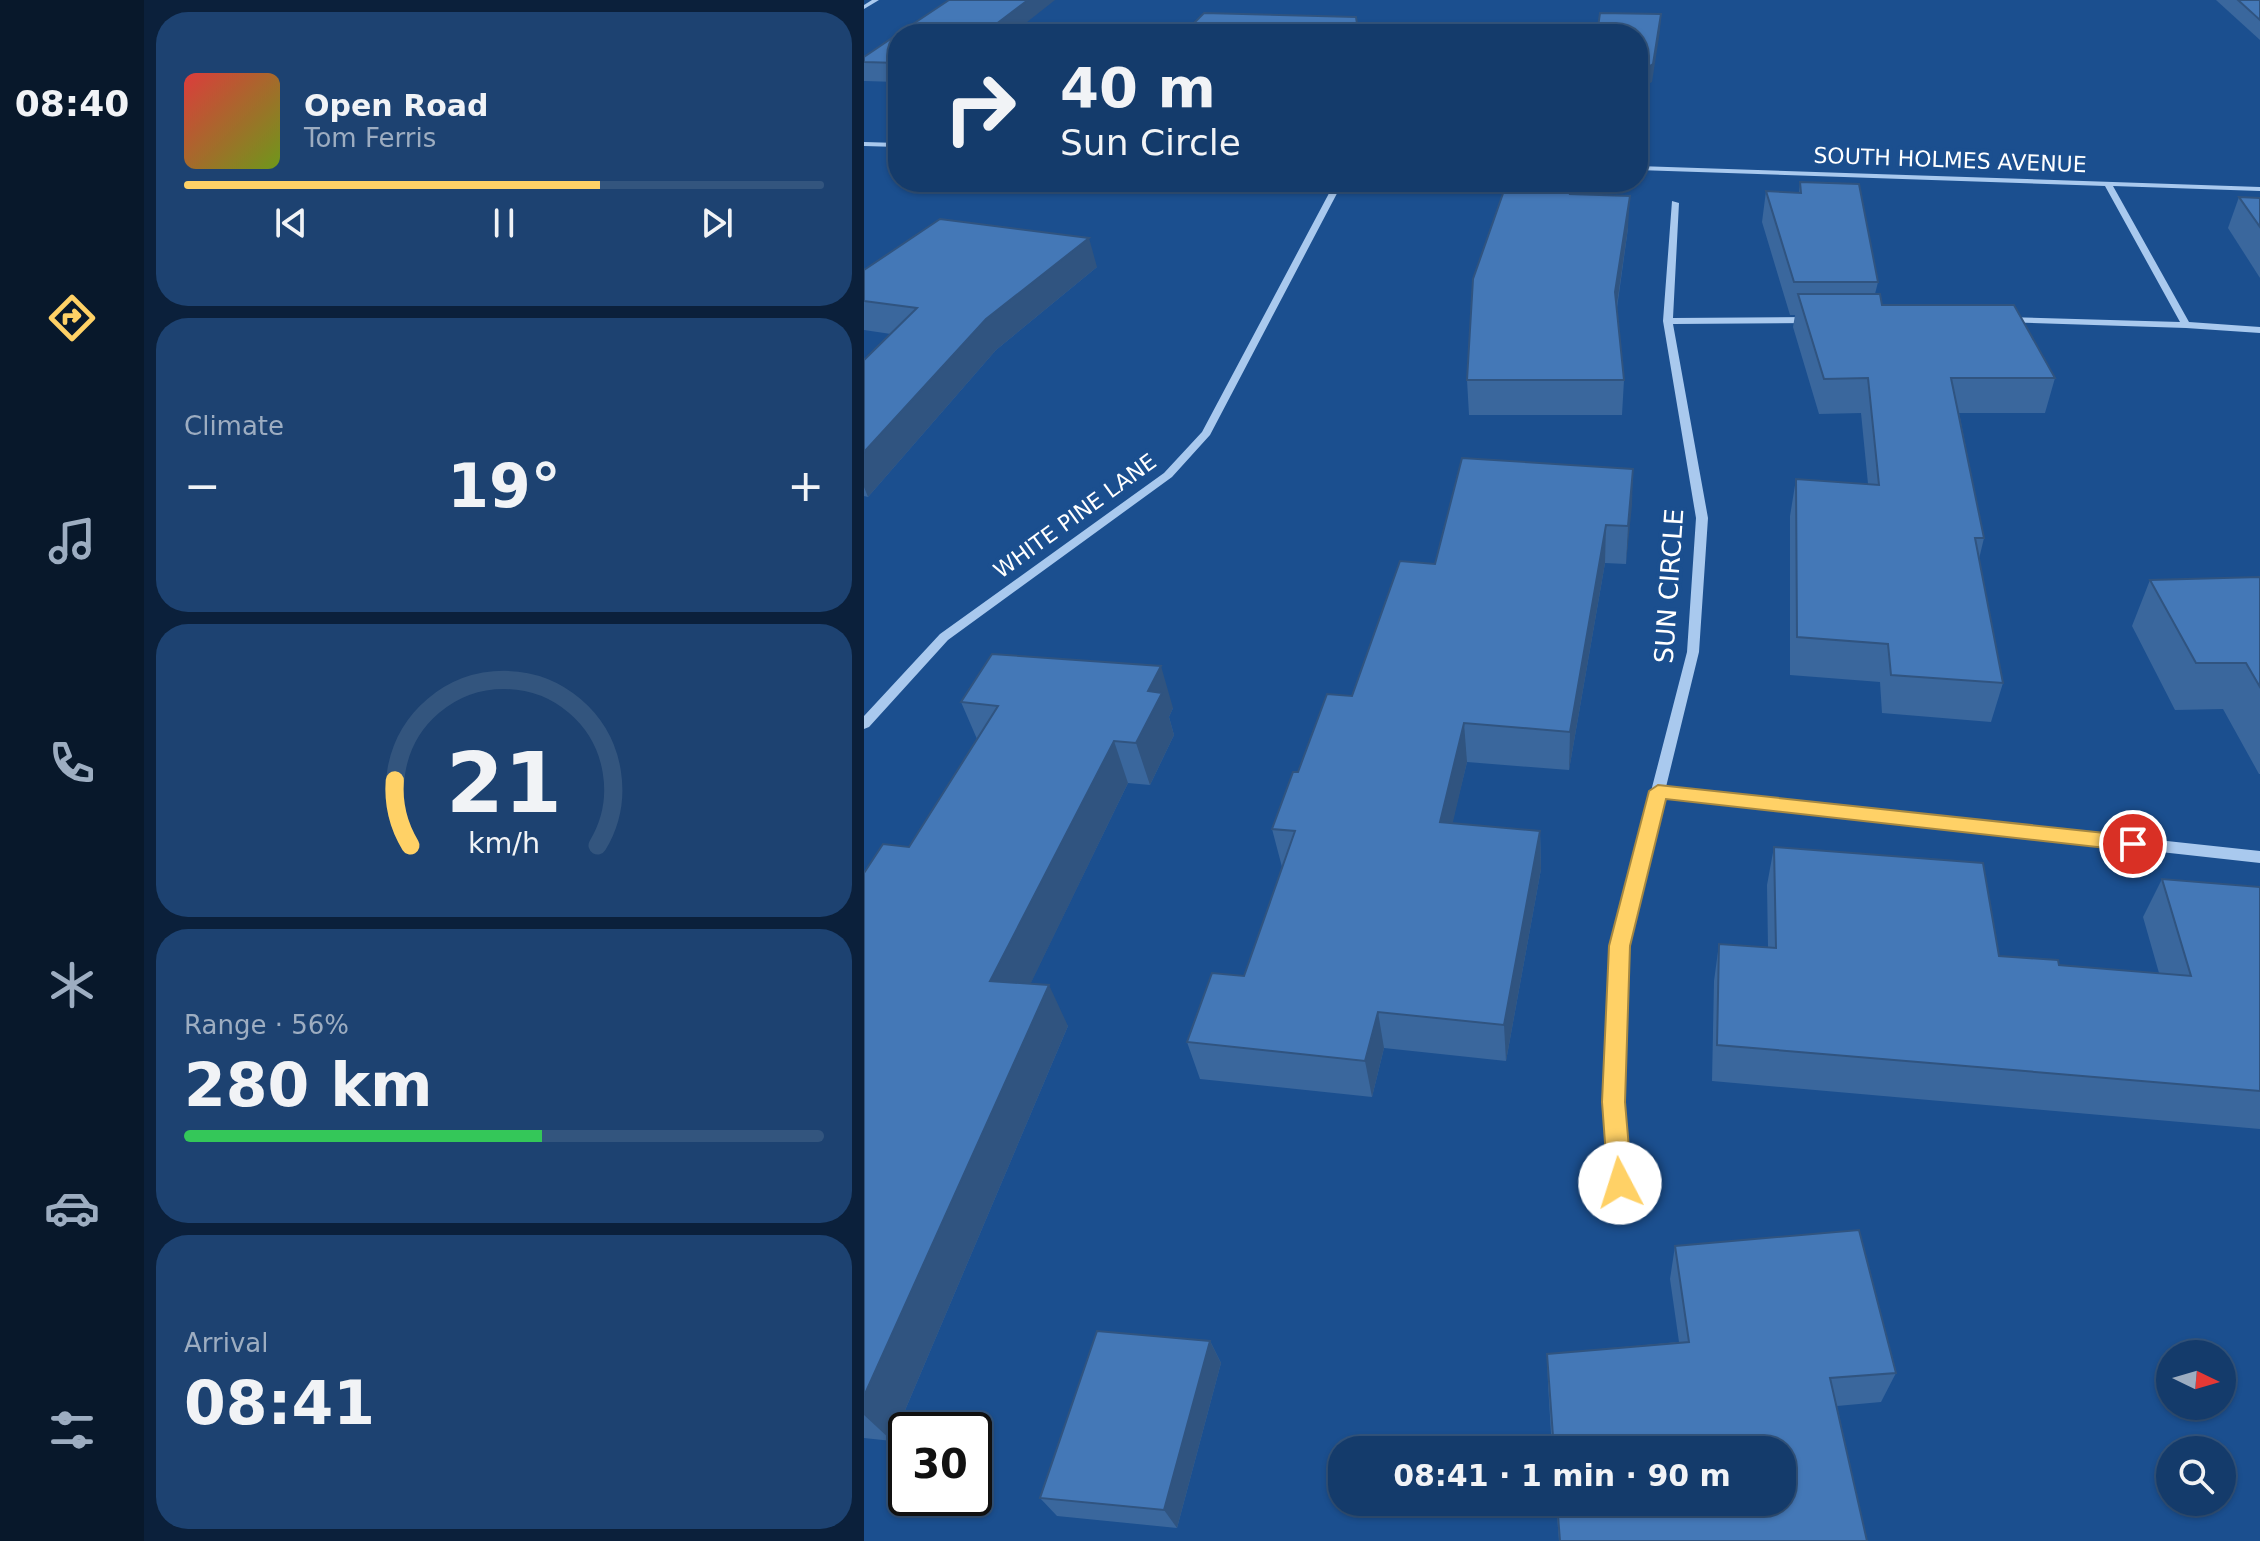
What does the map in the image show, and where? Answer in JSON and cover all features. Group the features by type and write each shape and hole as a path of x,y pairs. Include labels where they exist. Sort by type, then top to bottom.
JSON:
{"street":[{"path":"864,7 876,0"},
{"path":"864,144 888,145"},
{"name":"SOUTH HOLMES AVENUE","path":"1648,168 2260,189"},
{"path":"2107,183 2186,325"},
{"name":"WHITE PINE LANE","path":"864,724 944,637 1168,475 1206,433 1334,192"},
{"name":"SUN CIRCLE","path":"1620,1183 1614,1102 1619,946 1693,652 1702,518 1668,321 1675,203"},
{"path":"1668,321 1820,320"},
{"path":"1985,320 2260,330"},
{"path":"1658,791 2260,857"}],"building":[{"path":"949,0 1028,0 996,24 913,24"},
{"path":"2238,0 2260,0 2260,20"},
{"path":"1204,13 1356,17 1357,24 1193,24"},
{"path":"1600,13 1661,14 1653,64 1648,67 1648,24 1598,24"},
{"path":"888,41 888,63 864,62 864,57"},
{"path":"1800,182 1859,184 1878,282 1794,282 1766,191 1801,193"},
{"path":"1503,192 1630,196 1615,292 1624,380 1467,380 1473,279"},
{"path":"2239,197 2260,198 2260,227"},
{"path":"940,219 1089,238 986,319 864,452 864,360 917,308 864,301 864,270"},
{"path":"1798,294 1880,294 1882,305 2014,305 2055,378 1951,378 1984,538 1975,538 2003,683 1891,675 1888,644 1797,637 1796,479 1879,485 1868,378 1824,379"},
{"path":"1462,458 1633,469 1628,526 1606,525 1570,732 1464,723 1440,822 1540,831 1504,1025 1378,1012 1365,1061 1187,1042 1212,973 1244,976 1295,831 1272,829 1293,772 1298,772 1327,694 1352,696 1400,561 1435,564"},
{"path":"2260,577 2260,687 2246,663 2196,663 2150,580"},
{"path":"992,654 1161,666 1148,691 1162,693 1136,743 1114,741 990,981 1049,985 864,1396 864,873 883,844 909,847 998,706 961,702"},
{"path":"1774,847 1983,863 1999,956 2058,960 2059,965 2191,976 2162,879 2260,887 2260,1091 1717,1045 1719,944 1776,948"},
{"path":"1859,1230 1896,1373 1830,1378 1867,1541 1560,1541 1558,1516 1796,1516 1796,1436 1553,1436 1547,1354 1689,1342 1675,1246"},
{"path":"1097,1331 1210,1341 1164,1510 1040,1498"}],"route":[{"path":"1620,1183 1614,1102 1619,946 1658,791 2133,844"}]}
